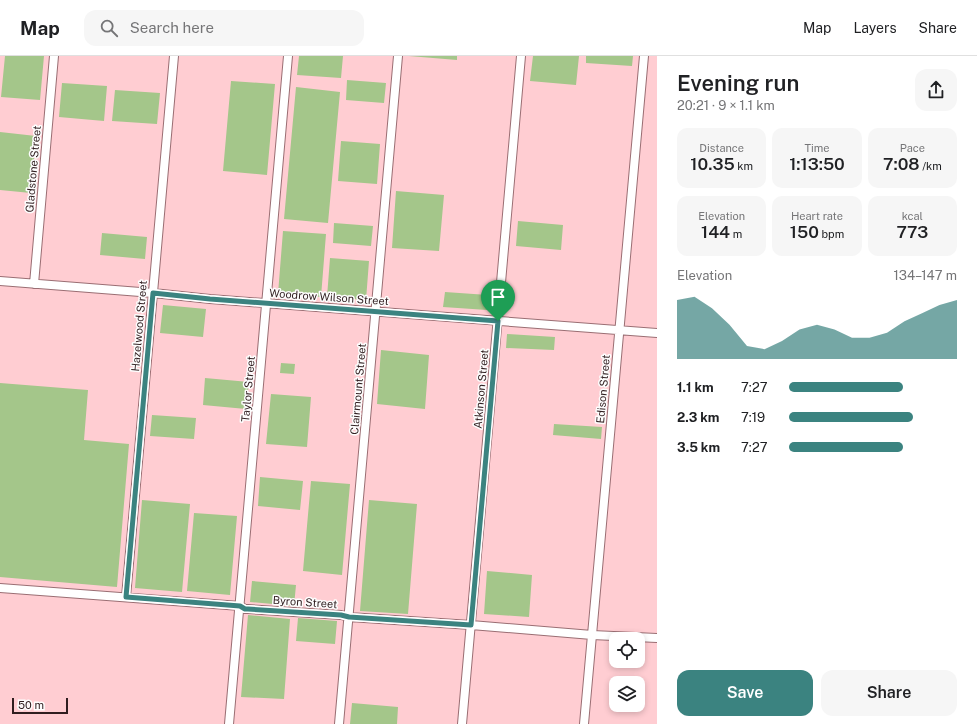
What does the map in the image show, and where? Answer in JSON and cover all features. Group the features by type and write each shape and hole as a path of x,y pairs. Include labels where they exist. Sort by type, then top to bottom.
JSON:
{"street":[{"name":"Gladstone Street","path":"34,284 54,56"},
{"name":"Hazelwood Street","path":"126,597 174,56"},
{"name":"Taylor Street","path":"229,724 288,56"},
{"name":"Clairmount Street","path":"339,724 398,56"},
{"name":"Atkinson Street","path":"462,724 521,56"},
{"name":"Edison Street","path":"584,724 644,56"},
{"name":"Woodrow Wilson Street","path":"0,281 210,299 657,333"},
{"name":"Byron Street","path":"0,588 240,606 245,609 341,615 349,617 592,635 657,638"}],"green space":[{"path":"5,56 44,56 40,100 1,97"},
{"path":"299,56 343,56 341,78 297,75"},
{"path":"409,56 457,56 457,60"},
{"path":"533,56 579,56 576,85 530,81"},
{"path":"586,56 633,56 632,66 586,63"},
{"path":"347,80 386,83 384,103 346,100"},
{"path":"231,81 275,84 267,175 223,171"},
{"path":"62,83 107,86 104,121 59,117"},
{"path":"296,87 340,92 328,223 284,219"},
{"path":"115,90 160,93 157,124 112,121"},
{"path":"0,132 36,136 31,193 0,190"},
{"path":"341,141 380,144 377,184 338,181"},
{"path":"396,191 444,195 439,251 392,248"},
{"path":"518,221 563,225 561,250 516,246"},
{"path":"334,223 373,226 371,246 333,243"},
{"path":"283,231 326,234 321,297 278,294"},
{"path":"102,233 147,237 145,259 100,255"},
{"path":"330,258 369,261 366,300 327,297"},
{"path":"445,292 488,295 487,310 443,307"},
{"path":"163,305 206,309 203,337 160,333"},
{"path":"507,334 555,337 554,350 506,348"},
{"path":"381,350 429,355 425,409 377,404"},
{"path":"281,363 295,364 294,374 280,373"},
{"path":"205,378 249,382 246,409 203,405"},
{"path":"0,383 88,390 84,440 129,444 117,587 0,577"},
{"path":"271,394 311,397 307,447 266,444"},
{"path":"152,415 196,418 194,439 150,436"},
{"path":"554,424 602,427 601,439 553,435"},
{"path":"260,477 303,481 300,510 258,506"},
{"path":"311,481 350,484 342,575 303,571"},
{"path":"142,500 190,504 182,592 135,588"},
{"path":"369,500 417,504 408,614 360,611"},
{"path":"194,513 237,516 230,595 187,591"},
{"path":"487,571 532,575 529,617 484,614"},
{"path":"252,581 296,585 294,606 250,602"},
{"path":"248,615 290,619 284,699 241,697"},
{"path":"298,618 337,621 335,644 296,641"},
{"path":"352,703 398,707 397,724 350,724"}],"route":[{"path":"153,293 210,299 498,321 471,625 245,609 240,606 126,597 153,293"}]}
